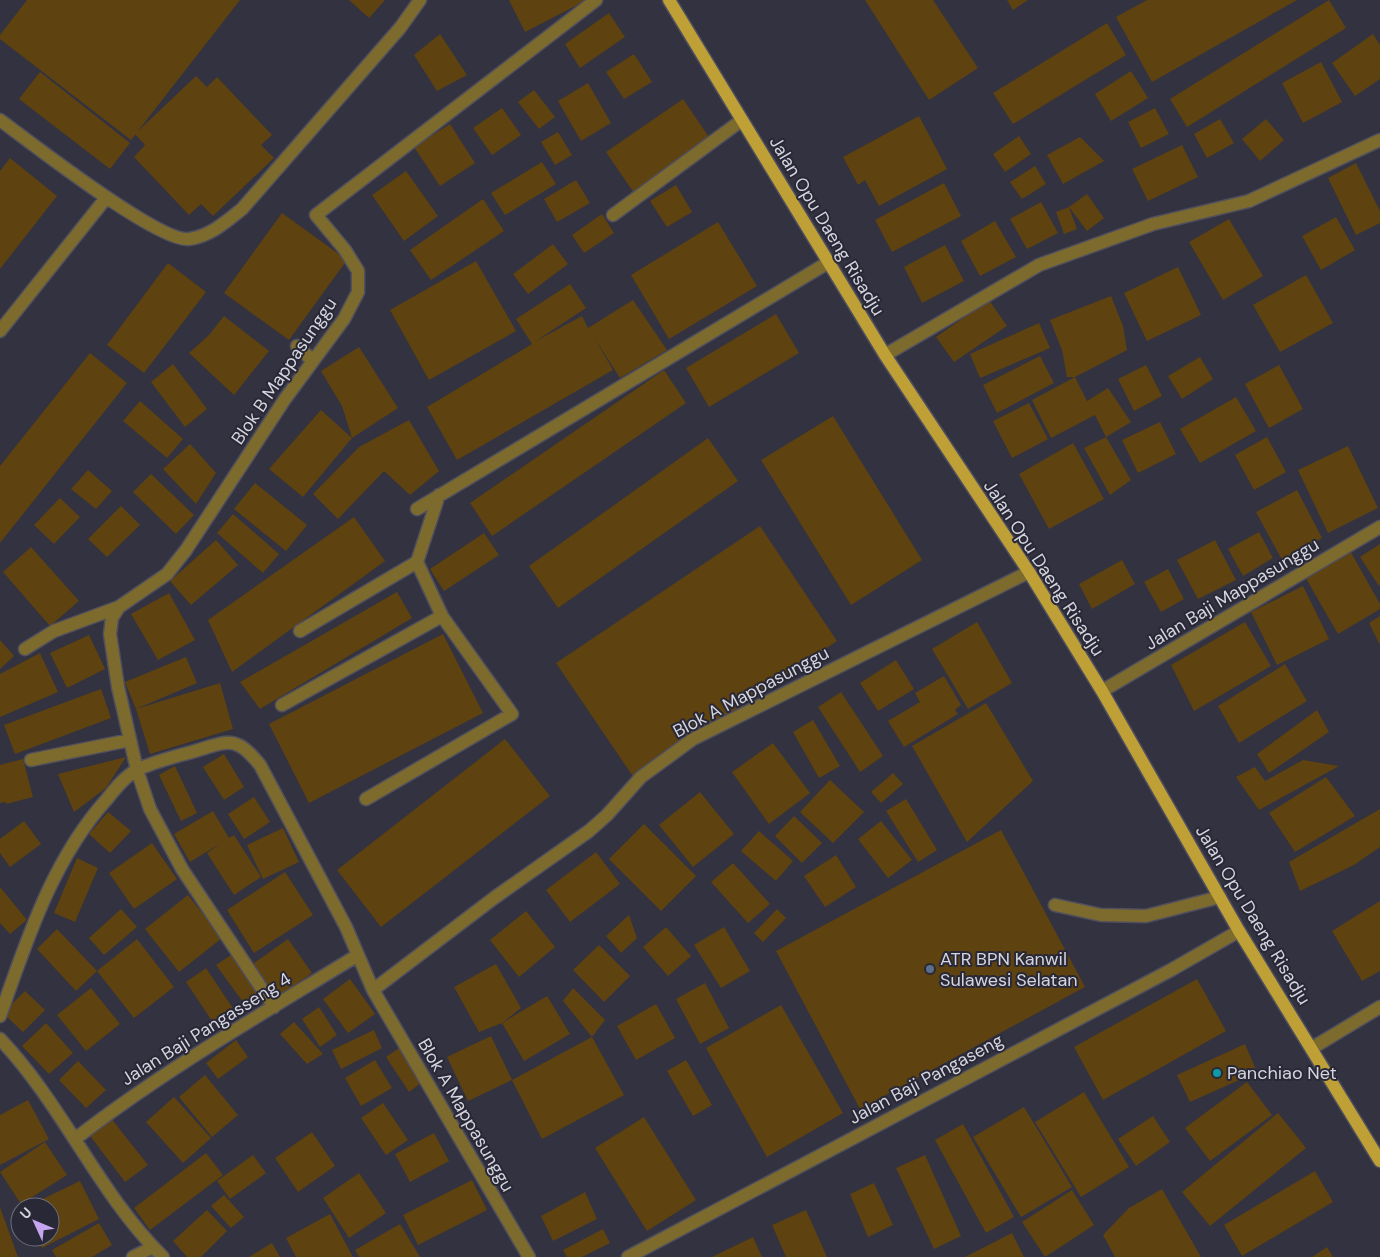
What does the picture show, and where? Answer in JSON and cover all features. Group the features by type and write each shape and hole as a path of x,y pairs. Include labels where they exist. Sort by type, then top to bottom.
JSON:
{"main road":[{"name":"Jalan Opu Daeng Risadju","path":"668,0 830,262 885,355 1028,572 1102,691 1240,931 1380,1161"}],"street":[{"path":"0,120 106,198 172,237 188,239 212,232 242,209 273,176 400,28 420,0"},
{"name":"Blok B Mappasunggu","path":"25,649 54,632 119,607 167,574 313,360 344,319 358,292 358,271 345,250 316,215 596,0"},
{"path":"613,215 742,120"},
{"path":"885,355 1039,265 1154,224 1250,201 1380,140"},
{"path":"0,331 106,198"},
{"path":"417,508 830,262"},
{"path":"297,346 313,360"},
{"path":"366,800 512,714 442,616 418,562 439,495"},
{"name":"Jalan Baji Mappasunggu","path":"1102,691 1380,527"},
{"path":"300,631 418,562"},
{"name":"Blok A Mappasunggu","path":"373,990 494,898 589,831 607,815 641,777 694,738 1028,572"},
{"path":"119,607 112,618 110,634 118,687 137,770 150,809 182,869 274,1007"},
{"path":"282,705 442,616"},
{"path":"31,760 130,740"},
{"name":"Blok A Mappasunggu","path":"137,770 219,744 235,742 248,751 260,765 358,955 373,990 529,1257"},
{"path":"0,1016 34,923 66,855 103,804 120,784 137,770"},
{"path":"1055,905 1101,915 1146,916 1220,897"},
{"name":"Jalan Baji Pangaseng","path":"628,1257 1171,970 1240,931"},
{"name":"Jalan Baji Pangasseng 4","path":"75,1139 119,1104 221,1038 358,955"},
{"path":"1312,1048 1380,1007"},
{"path":"0,1039 38,1084 120,1206 163,1257"},
{"path":"133,1257 153,1247"}],"building":[{"path":"27,0 240,0 131,140 0,39 0,35"},
{"path":"349,0 385,0 369,18"},
{"path":"509,0 587,0 525,32"},
{"path":"865,0 933,0 978,68 929,100"},
{"path":"1007,0 1028,0 1013,10"},
{"path":"1147,0 1297,0 1152,82 1116,17"},
{"path":"1329,0 1346,28 1187,127 1170,99"},
{"path":"609,13 625,37 580,68 565,44"},
{"path":"1107,23 1126,55 1013,124 993,93"},
{"path":"440,34 467,75 437,91 414,55"},
{"path":"1373,34 1380,45 1380,79 1355,96 1332,63"},
{"path":"634,54 652,82 624,99 606,72"},
{"path":"1321,62 1342,102 1303,123 1282,83"},
{"path":"1131,71 1148,98 1111,121 1095,94"},
{"path":"40,72 130,143 110,169 19,99"},
{"path":"196,76 207,87 217,77 272,135 261,145 274,158 213,216 201,204 189,215 134,157 145,145 135,134"},
{"path":"588,83 611,123 581,141 558,101"},
{"path":"534,90 555,117 539,129 518,102"},
{"path":"683,99 711,140 634,193 606,152"},
{"path":"502,108 521,135 492,155 473,128"},
{"path":"1155,108 1169,134 1141,148 1128,122"},
{"path":"919,116 947,169 879,206 865,180 858,185 843,157"},
{"path":"1220,119 1234,143 1207,158 1194,134"},
{"path":"1266,119 1284,140 1260,161 1242,139"},
{"path":"450,124 475,163 440,186 414,147"},
{"path":"558,132 572,155 555,165 541,142"},
{"path":"1019,136 1031,154 1005,172 993,154"},
{"path":"1080,137 1104,161 1063,184 1047,155"},
{"path":"1182,145 1198,177 1148,201 1132,169"},
{"path":"10,158 57,196 0,269 0,171"},
{"path":"542,162 556,184 505,215 491,193"},
{"path":"1356,163 1380,211 1380,223 1356,235 1328,178"},
{"path":"1035,166 1046,184 1022,199 1010,182"},
{"path":"406,171 438,216 404,241 372,195"},
{"path":"576,180 590,203 557,222 544,199"},
{"path":"944,183 961,216 892,252 875,220"},
{"path":"676,185 692,212 667,227 650,201"},
{"path":"1087,194 1104,218 1087,231 1069,207"},
{"path":"483,199 504,231 431,280 410,250"},
{"path":"1041,202 1058,233 1027,249 1010,219"},
{"path":"1069,207 1077,229 1064,234 1056,212"},
{"path":"282,213 347,260 289,340 224,293"},
{"path":"602,214 614,233 584,253 572,235"},
{"path":"1336,217 1355,250 1321,270 1302,236"},
{"path":"1229,219 1263,276 1223,300 1189,242"},
{"path":"995,221 1016,257 980,276 961,241"},
{"path":"718,222 757,286 669,339 631,275"},
{"path":"553,244 568,264 528,294 513,274"},
{"path":"945,245 964,281 922,303 904,267"},
{"path":"476,261 516,331 429,380 390,310"},
{"path":"168,263 206,292 144,373 107,345"},
{"path":"1178,267 1201,315 1147,341 1124,293"},
{"path":"1306,275 1333,323 1280,352 1253,305"},
{"path":"570,284 586,308 536,341 582,316 588,328 633,300 667,350 620,378 595,339 613,370 457,460 427,407 532,344 516,319"},
{"path":"1111,296 1123,326 1127,350 1075,377 1067,377 1062,350 1050,320"},
{"path":"989,300 1007,326 954,362 936,337"},
{"path":"776,314 799,353 709,407 686,368"},
{"path":"224,316 269,351 234,395 189,353 209,335"},
{"path":"1039,323 1050,348 980,378 970,354"},
{"path":"359,347 398,408 352,438 342,406 321,371"},
{"path":"90,353 127,383 0,543 0,466"},
{"path":"1040,356 1054,383 997,413 983,385"},
{"path":"1200,357 1213,379 1182,399 1168,376"},
{"path":"173,364 207,409 185,427 151,382"},
{"path":"1146,365 1162,396 1134,411 1118,379"},
{"path":"1279,365 1303,409 1269,428 1245,384"},
{"path":"664,370 686,403 492,536 470,503"},
{"path":"1075,377 1087,401 1108,388 1131,422 1106,437 1095,415 1051,438 1032,400"},
{"path":"1236,397 1256,431 1200,463 1180,429"},
{"path":"140,401 183,439 167,458 123,421"},
{"path":"1029,403 1048,439 1012,458 993,421"},
{"path":"321,410 352,438 303,497 269,469"},
{"path":"833,416 922,560 851,605 761,460"},
{"path":"409,420 439,471 410,495 384,471 338,519 313,494 359,447"},
{"path":"1160,422 1176,454 1138,473 1122,440"},
{"path":"1106,437 1131,480 1110,495 1084,448"},
{"path":"1267,437 1286,472 1254,490 1235,455"},
{"path":"708,438 738,481 558,608 529,566"},
{"path":"1073,443 1104,499 1049,529 1019,474"},
{"path":"190,444 216,473 196,504 163,469"},
{"path":"1348,446 1378,508 1328,533 1298,470"},
{"path":"88,470 112,491 96,509 71,489"},
{"path":"151,474 194,515 176,534 133,492"},
{"path":"255,483 307,525 286,551 234,509"},
{"path":"1297,490 1322,538 1282,560 1256,512"},
{"path":"60,498 80,517 54,544 34,525"},
{"path":"121,506 140,525 107,557 88,539"},
{"path":"233,514 279,554 263,573 217,533"},
{"path":"354,517 385,561 232,672 208,620"},
{"path":"760,526 837,641 634,778 556,663"},
{"path":"1259,532 1273,558 1243,576 1228,549"},
{"path":"484,533 499,555 444,591 430,569"},
{"path":"216,540 238,565 191,605 170,581"},
{"path":"1215,540 1236,580 1198,599 1177,560"},
{"path":"1380,544 1380,585 1379,586 1360,557"},
{"path":"31,547 79,601 50,626 3,572"},
{"path":"1349,549 1380,604 1380,609 1338,634 1304,575"},
{"path":"1122,560 1135,584 1092,609 1079,584"},
{"path":"1168,569 1184,599 1161,612 1144,582"},
{"path":"1303,586 1329,639 1277,665 1251,612"},
{"path":"397,592 412,618 260,709 240,682"},
{"path":"169,593 195,640 158,660 131,614"},
{"path":"1380,616 1380,645 1369,623"},
{"path":"977,622 1012,683 968,709 932,649"},
{"path":"1245,622 1271,666 1194,711 1171,665"},
{"path":"443,634 483,713 309,803 269,724"},
{"path":"89,635 105,669 67,688 50,653"},
{"path":"0,640 14,656 0,669"},
{"path":"40,653 58,692 0,717 0,674"},
{"path":"186,657 197,683 136,709 125,682"},
{"path":"896,660 914,689 878,711 860,683"},
{"path":"1285,664 1307,701 1239,743 1218,706"},
{"path":"944,676 961,705 955,710 958,714 904,747 888,721 920,702 915,693"},
{"path":"220,683 233,729 150,754 136,709"},
{"path":"101,689 111,718 15,754 4,725"},
{"path":"841,692 883,756 860,772 818,707"},
{"path":"986,703 1033,781 967,842 912,746"},
{"path":"1317,710 1329,732 1269,773 1257,754"},
{"path":"813,720 840,766 819,778 793,732"},
{"path":"505,739 550,796 381,927 337,870"},
{"path":"773,743 810,793 769,824 732,772"},
{"path":"224,754 244,787 224,800 203,767"},
{"path":"126,757 106,788 74,812 58,774"},
{"path":"23,759 33,797 6,804 6,802 0,803 0,765"},
{"path":"1303,760 1339,766 1259,810 1236,777 1255,767 1265,781"},
{"path":"175,766 197,813 181,821 159,775"},
{"path":"893,773 903,784 881,803 871,792"},
{"path":"1326,777 1355,816 1295,852 1269,813"},
{"path":"830,780 864,812 833,843 800,812"},
{"path":"700,792 734,834 693,867 659,825"},
{"path":"254,797 270,822 244,839 228,814"},
{"path":"906,799 937,850 918,862 886,811"},
{"path":"1380,809 1380,847 1354,865 1300,891 1289,862"},
{"path":"213,811 229,838 234,835 261,877 234,895 207,853 221,843 190,862 174,834"},
{"path":"108,812 131,831 110,853 89,834"},
{"path":"794,816 822,843 802,863 775,836"},
{"path":"24,821 41,844 10,867 0,853 0,839"},
{"path":"881,821 912,860 888,878 858,839"},
{"path":"644,824 696,876 661,911 609,859"},
{"path":"283,828 299,862 263,879 247,845"},
{"name":"ATR BPN Kanwil Sulawesi Selatan","path":"1001,830 1085,987 860,1109 776,951"},
{"path":"759,831 793,861 776,881 741,851"},
{"path":"152,843 177,879 134,909 109,873"},
{"path":"596,852 620,884 570,922 546,890"},
{"path":"836,855 856,887 825,907 804,876"},
{"path":"77,858 98,868 75,922 54,913"},
{"path":"733,863 770,904 748,923 711,882"},
{"path":"285,872 313,915 254,953 227,910"},
{"path":"0,887 27,920 10,934 0,923"},
{"path":"188,895 222,938 179,972 145,929"},
{"path":"1380,901 1380,971 1362,981 1332,931"},
{"path":"121,909 137,927 104,955 89,938"},
{"path":"777,909 786,918 763,942 754,933"},
{"path":"526,911 555,947 519,977 490,940"},
{"path":"629,915 637,938 621,953 606,936"},
{"path":"666,927 691,956 668,976 643,947"},
{"path":"724,927 750,971 721,988 694,945"},
{"path":"57,929 97,971 76,991 37,949"},
{"path":"137,939 174,987 134,1018 97,971"},
{"path":"288,939 312,973 276,999 251,965"},
{"path":"599,945 630,976 604,1002 573,970"},
{"path":"231,955 262,998 248,1009 216,965"},
{"path":"496,964 521,1008 502,1023 479,1032 454,987"},
{"path":"206,968 238,1016 218,1030 186,982"},
{"path":"350,979 375,1014 348,1033 323,999"},
{"path":"1197,979 1226,1031 1103,1100 1074,1047"},
{"path":"705,983 729,1028 700,1044 676,999"},
{"path":"91,988 120,1024 86,1051 57,1015"},
{"path":"573,988 605,1020 592,1037 563,1001"},
{"path":"25,991 45,1010 23,1032 3,1013"},
{"path":"547,996 570,1034 524,1061 502,1023"},
{"path":"656,1004 675,1038 636,1060 617,1026"},
{"path":"781,1005 843,1113 767,1157 706,1048"},
{"path":"319,1007 337,1035 320,1047 302,1019"},
{"path":"294,1022 323,1054 307,1064 280,1034"},
{"path":"46,1023 73,1053 49,1074 22,1046"},
{"path":"374,1030 382,1048 341,1069 332,1050"},
{"path":"491,1036 512,1080 468,1101 447,1057"},
{"path":"592,1037 624,1095 542,1139 512,1080"},
{"path":"236,1040 248,1057 218,1079 206,1063"},
{"name":"Panchiao Net","path":"1245,1044 1257,1072 1190,1102 1177,1075"},
{"path":"399,1048 421,1083 409,1092 386,1057"},
{"path":"375,1060 392,1088 361,1106 345,1078"},
{"path":"686,1060 712,1105 693,1116 667,1071"},
{"path":"78,1061 106,1090 86,1108 59,1080"},
{"path":"205,1075 238,1115 212,1137 179,1097"},
{"path":"1247,1082 1272,1115 1210,1161 1185,1128"},
{"path":"1084,1092 1129,1167 1081,1197 1035,1122"},
{"path":"174,1097 211,1138 183,1163 146,1122"},
{"path":"28,1100 49,1139 0,1165 0,1115"},
{"path":"383,1103 408,1140 386,1155 361,1118"},
{"path":"1024,1107 1072,1187 1021,1217 973,1137"},
{"path":"1278,1113 1306,1148 1210,1226 1182,1192"},
{"path":"1153,1116 1170,1142 1136,1166 1118,1139"},
{"path":"110,1117 148,1165 125,1182 88,1133"},
{"path":"644,1117 696,1200 647,1231 595,1148"},
{"path":"963,1124 1014,1217 986,1233 935,1140"},
{"path":"312,1132 335,1166 298,1192 275,1158"},
{"path":"434,1133 449,1161 410,1182 395,1154"},
{"path":"45,1142 67,1175 32,1197 16,1197 0,1172"},
{"path":"206,1153 223,1175 150,1230 134,1208"},
{"path":"253,1155 266,1173 230,1199 217,1181"},
{"path":"925,1155 961,1236 934,1249 896,1168"},
{"path":"1315,1171 1333,1202 1242,1256 1224,1225"},
{"path":"359,1173 386,1213 349,1238 323,1198"},
{"path":"472,1180 487,1210 418,1245 403,1215"},
{"path":"80,1181 99,1219 60,1239 60,1197 47,1197"},
{"path":"874,1183 893,1225 868,1237 850,1194"},
{"path":"1162,1189 1201,1257 1115,1257 1103,1235 1129,1208"},
{"path":"1072,1190 1094,1225 1045,1257 1022,1222"},
{"path":"585,1192 597,1219 553,1241 541,1216"},
{"path":"224,1195 244,1217 231,1228 211,1206"},
{"path":"0,1207 10,1235 10,1247 14,1247 18,1257 0,1257"},
{"path":"207,1210 227,1231 201,1257 187,1257 173,1241"},
{"path":"806,1210 827,1257 786,1257 772,1225"},
{"path":"330,1214 353,1257 296,1257 286,1238"},
{"path":"99,1223 112,1245 92,1257 56,1257 52,1250"},
{"path":"400,1224 420,1257 359,1257 355,1250"},
{"path":"603,1229 610,1243 582,1257 567,1257 563,1250"},
{"path":"1012,1233 1024,1257 965,1257"},
{"path":"753,1237 762,1257 712,1257"},
{"path":"272,1243 280,1257 249,1257"},
{"path":"1327,1247 1333,1257 1312,1257"}],"place":[{"name":"ATR BPN Kanwil Sulawesi Selatan","path":"930,969"},
{"name":"Panchiao Net","path":"1217,1073"}]}
